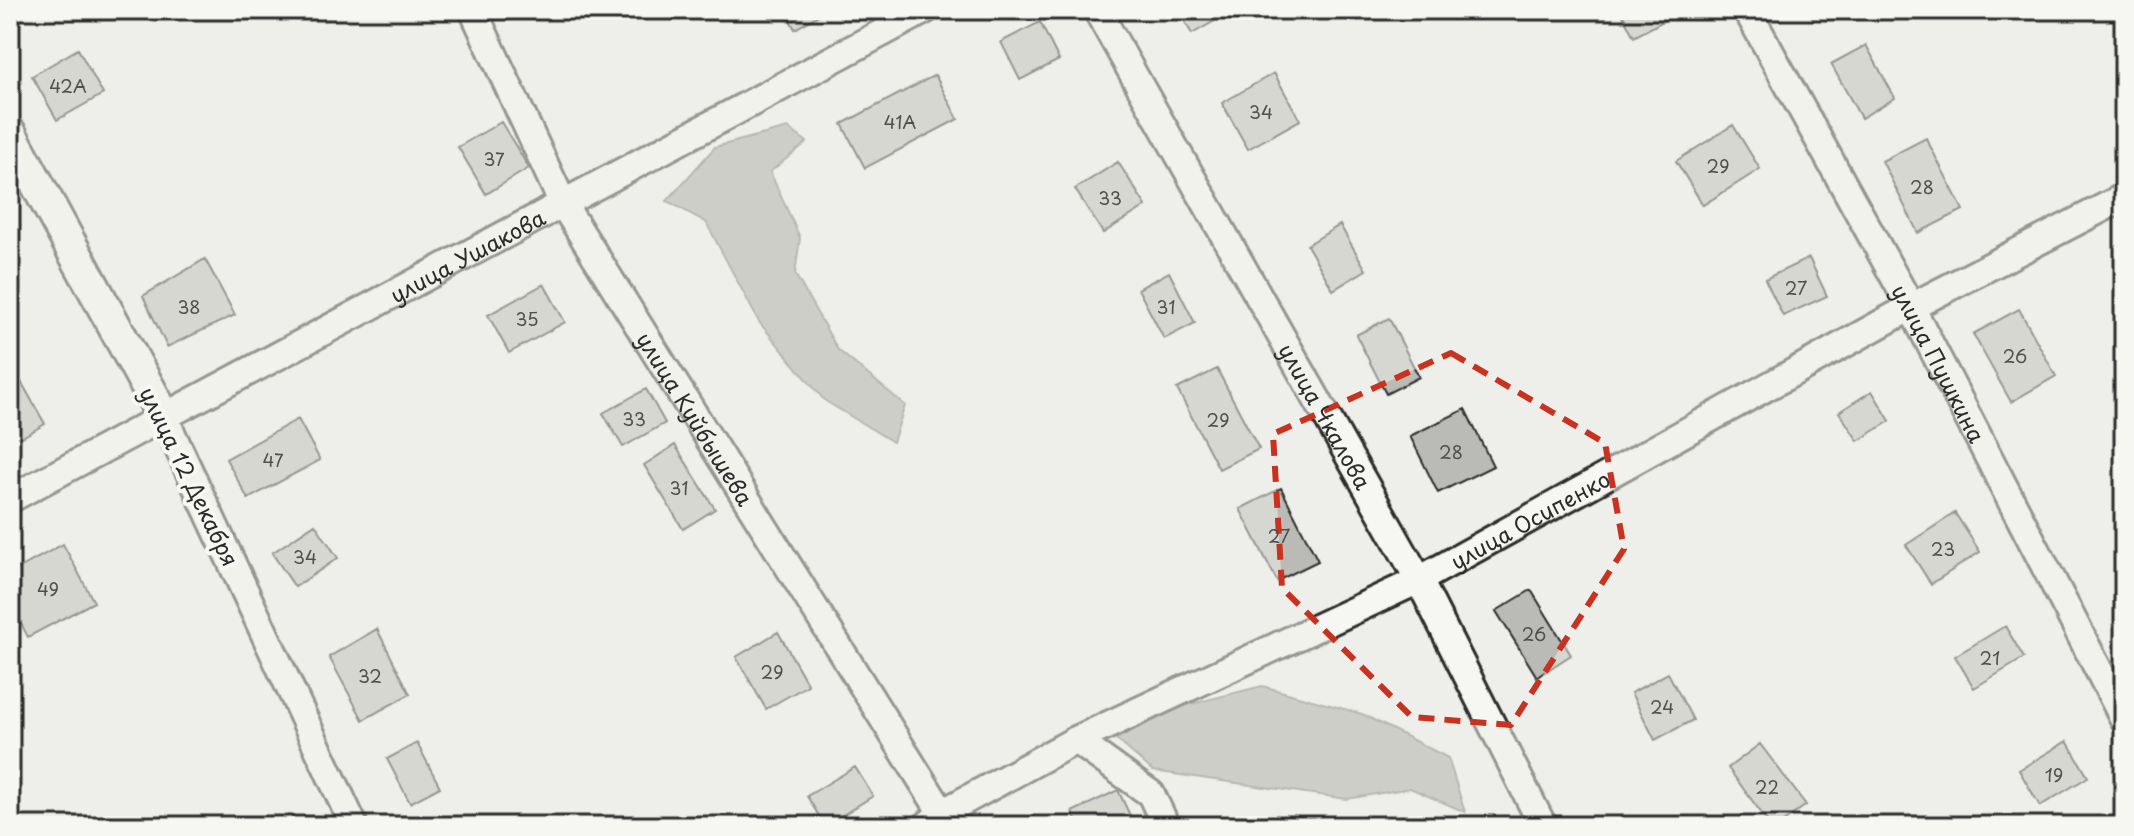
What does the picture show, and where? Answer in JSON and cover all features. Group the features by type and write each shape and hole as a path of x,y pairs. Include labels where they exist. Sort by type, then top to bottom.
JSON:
{"street":[{"name":"улица Куйбышева","path":"473,10 563,204 934,820"},
{"name":"улица Ушакова","path":"10,499 925,10"},
{"name":"улица Чкалова","path":"1097,10 1419,580 1543,826"},
{"name":"улица Пушкина","path":"1747,10 1911,307 2124,719"},
{"name":"улица 12 Декабря","path":"10,134 164,417 354,826"},
{"name":"улица Осипенко","path":"934,820 1076,740 1419,580 1911,307 2124,197"},
{"path":"1076,740 1151,794 1166,826"}],"highlighted area":[{"path":"1451,353 1605,443 1624,549 1511,725 1412,717 1282,588 1273,434"}],"shaded area":[{"path":"788,128 807,142 770,172 800,238 795,274 838,350 905,405 893,442 824,400 759,322 706,222 667,201 715,147"},
{"path":"1262,686 1362,714 1448,758 1465,812 1410,788 1347,799 1153,771 1116,739 1176,708"}],"building":[{"path":"784,10 827,10 795,29"},
{"path":"1178,10 1229,10 1230,12 1192,34"},
{"path":"1620,10 1671,10 1674,15 1634,37"},
{"path":"1040,22 1059,60 1020,80 1001,42"},
{"path":"1866,45 1895,98 1861,118 1831,64"},
{"path":"78,49 103,94 57,120 32,76"},
{"path":"1274,73 1300,120 1248,149 1222,103"},
{"path":"935,75 958,119 865,168 842,124"},
{"path":"501,122 529,168 486,194 458,147"},
{"path":"1733,125 1760,169 1703,205 1676,161"},
{"path":"1926,138 1963,210 1918,233 1882,161"},
{"path":"1118,162 1146,206 1103,233 1075,189"},
{"path":"1340,225 1366,270 1333,290 1307,245"},
{"path":"1809,258 1827,296 1783,316 1765,279"},
{"path":"205,259 235,315 167,347 143,296"},
{"path":"1169,272 1195,323 1164,339 1138,289"},
{"path":"544,284 565,322 509,353 488,315"},
{"path":"2019,309 2056,376 2011,402 1973,334"},
{"path":"1389,318 1419,377 1386,394 1356,335"},
{"path":"10,362 45,424 10,444"},
{"path":"1217,369 1259,449 1219,469 1177,389"},
{"path":"646,389 665,423 623,447 603,413"},
{"path":"1872,391 1890,421 1858,441 1839,412"},
{"path":"1465,409 1493,466 1438,493 1410,436"},
{"path":"298,419 320,460 248,499 226,459"},
{"path":"675,445 715,509 683,529 644,465"},
{"path":"1281,488 1318,561 1277,581 1240,509"},
{"path":"1955,513 1980,552 1931,584 1906,545"},
{"path":"315,524 338,558 295,587 272,553"},
{"path":"63,544 94,602 28,637 10,603 10,573"},
{"path":"1531,590 1571,655 1537,677 1496,611"},
{"path":"2005,626 2024,658 1974,688 1955,656"},
{"path":"377,629 410,694 363,720 329,657"},
{"path":"778,632 808,685 766,709 736,657"},
{"path":"1668,673 1693,720 1655,740 1631,693"},
{"path":"2067,741 2088,777 2040,806 2019,770"},
{"path":"417,743 440,787 410,803 387,759"},
{"path":"1760,744 1806,805 1778,826 1771,826 1728,768"},
{"path":"855,767 873,796 825,826 807,796"},
{"path":"1118,790 1135,826 1079,826 1072,812"}]}
